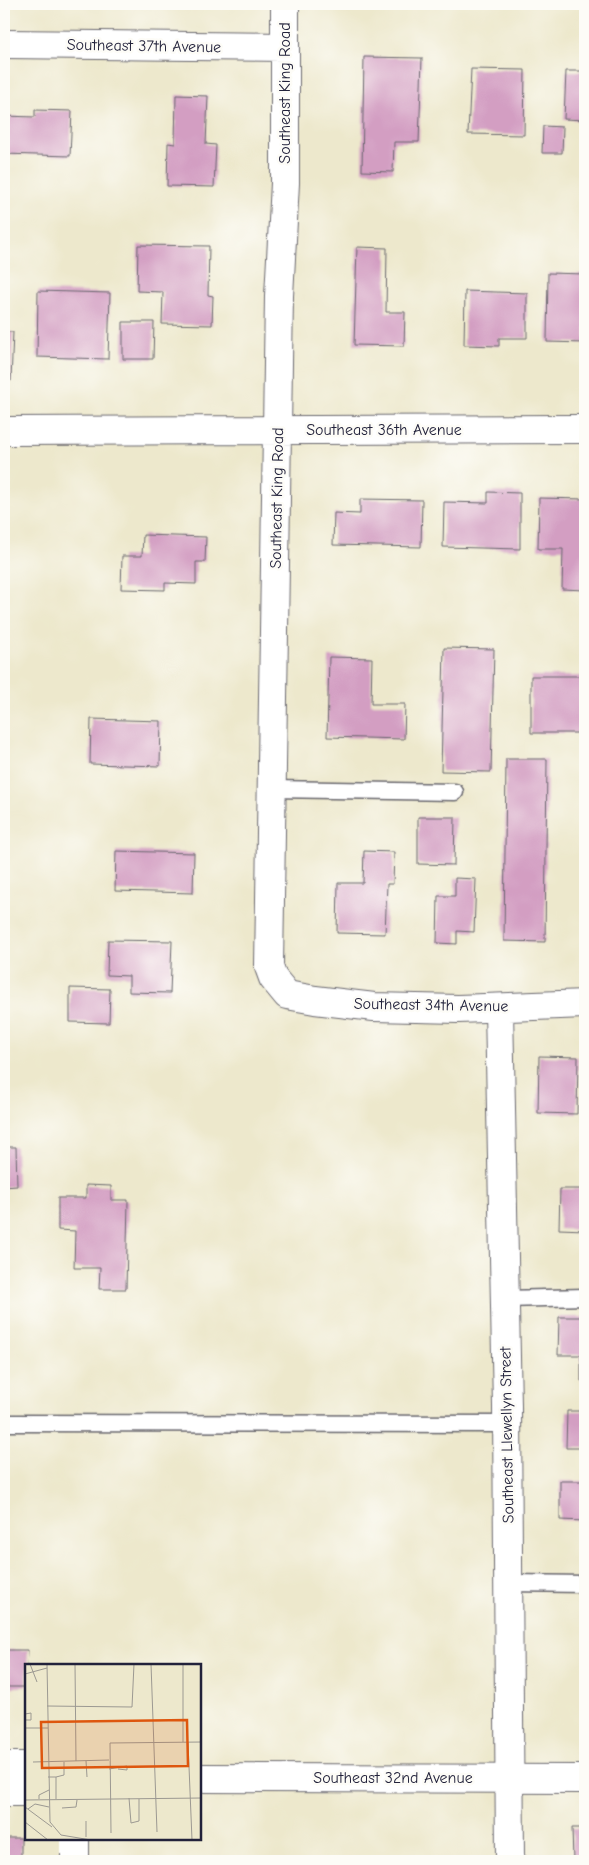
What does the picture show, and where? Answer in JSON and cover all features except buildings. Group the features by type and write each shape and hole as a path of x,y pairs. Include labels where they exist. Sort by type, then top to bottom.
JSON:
{"street":[{"name":"Southeast King Road","path":"280,989 269,967 268,953 279,296 284,184 285,4"},
{"name":"Southeast 37th Avenue","path":"4,44 285,47"},
{"name":"Southeast 36th Avenue","path":"4,431 585,429"},
{"name":"Southeast 34th Avenue","path":"280,989 287,996 374,1007 499,1009 585,1004"},
{"name":"Southeast Llewellyn Street","path":"499,1009 508,1424 510,1861"},
{"path":"4,1766 25,1766"},
{"name":"Southeast 32nd Avenue","path":"201,1778 585,1779"},
{"path":"4,1792 25,1792"},
{"path":"75,1840 75,1861"}],"lane":[{"path":"272,789 456,792"},
{"path":"506,1299 585,1297"},
{"path":"4,1423 508,1424"},
{"path":"509,1583 585,1584"}]}
